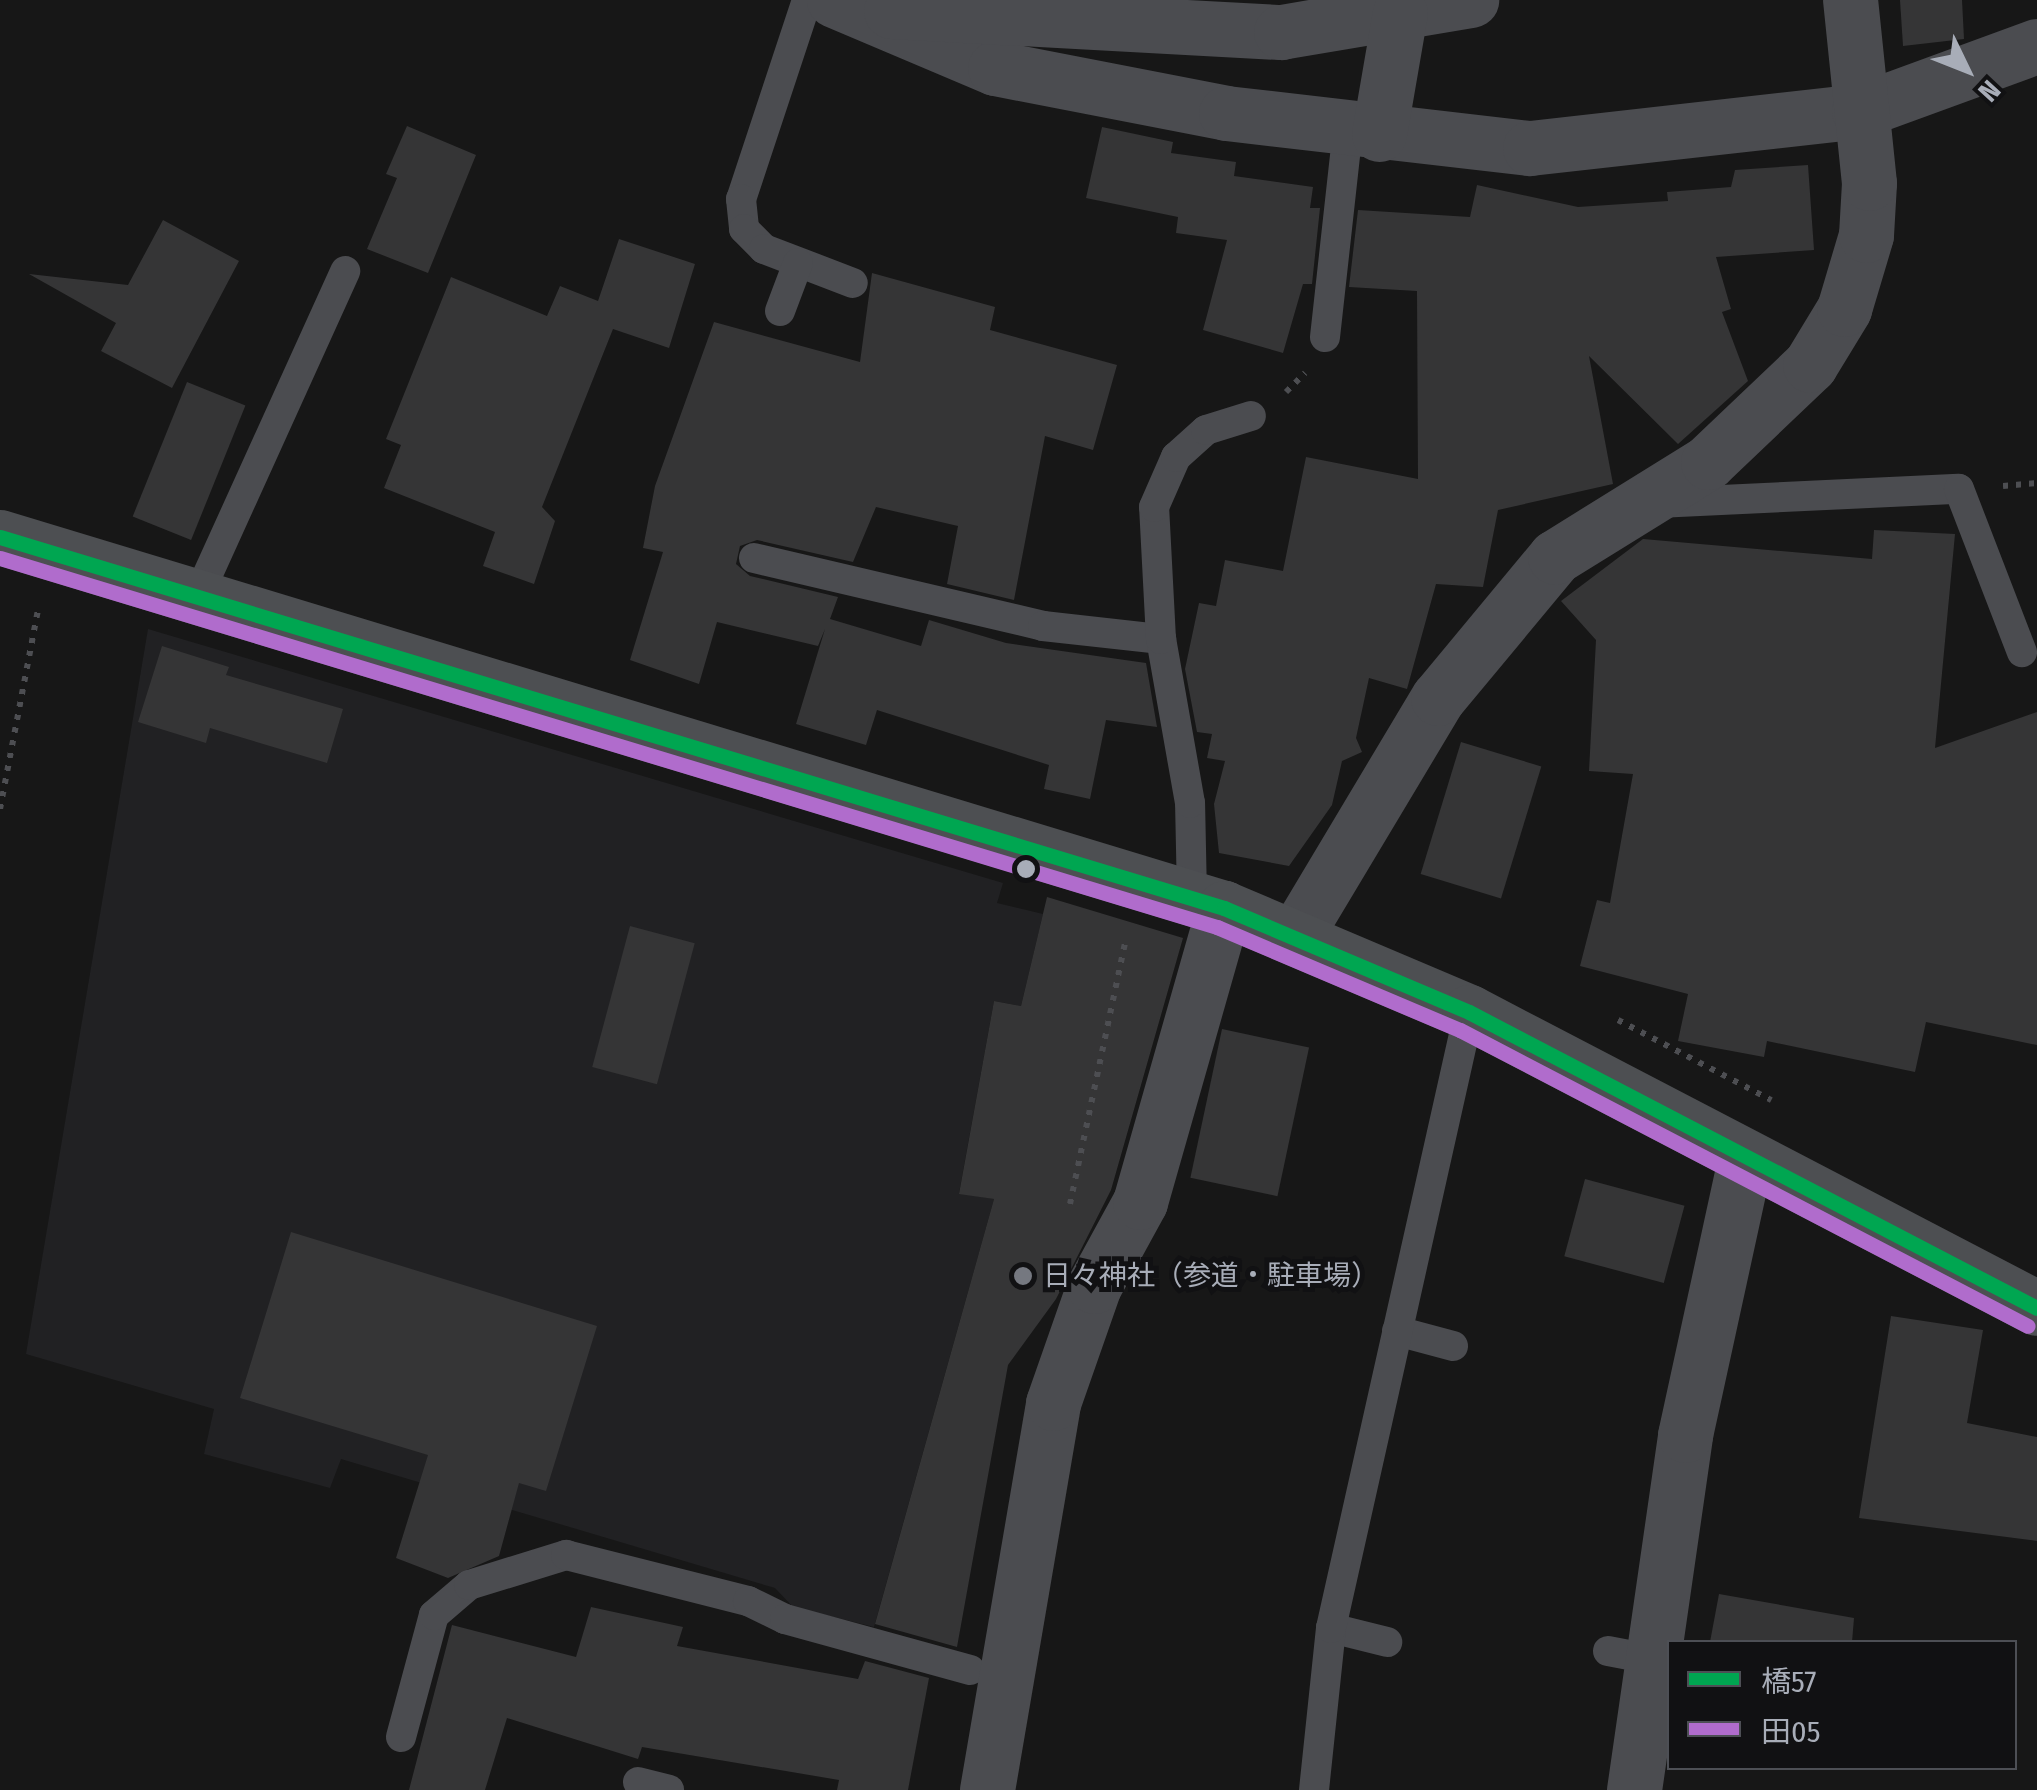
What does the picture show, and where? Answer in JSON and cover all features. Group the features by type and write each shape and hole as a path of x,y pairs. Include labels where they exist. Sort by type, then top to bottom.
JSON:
{"main road":[{"path":"24,546 1208,902 1296,935 1469,1012 2037,1308"}],"street":[{"path":"858,3 1281,32 1472,0"},
{"path":"1296,935 1438,698 1556,557 1650,503 1708,462 1810,366 1844,309 1866,235 1850,0"},
{"path":"858,3 995,68 1363,132 1530,148 1859,112 2037,46"},
{"path":"1363,132 1412,8"},
{"path":"949,1790 989,1673 1053,1404 1094,1286 1140,1202 1208,902"},
{"path":"1634,1790 1631,1655 1685,1435 1745,1159"},
{"path":"988,1790 989,1673"}],"lane":[{"path":"807,0 742,199 744,229 764,250 852,282"},
{"path":"1325,337 1363,132"},
{"path":"780,311 798,262"},
{"path":"197,598 344,270"},
{"path":"1208,902 1161,639 1154,506 1176,457 1196,439 1251,416"},
{"path":"1650,503 1959,490 2022,652"},
{"path":"754,558 1042,626 1161,639"},
{"path":"1314,1790 1331,1628 1469,1012"},
{"path":"1397,1331 1453,1346"},
{"path":"401,1736 434,1615 469,1585 566,1554 748,1600 785,1620 989,1673"},
{"path":"1331,1628 1387,1642"},
{"path":"638,1782 669,1790"}],"path":[{"path":"1251,416 1300,382 1325,337"},
{"path":"0,809 24,546"},
{"path":"1068,1216 1110,996 1128,932"}],"shaded area":[{"path":"148,629 1003,883 997,903 1043,914 1021,1006 994,1001 959,1193 994,1199 874,1627 793,1607 775,1588 341,1459 330,1488 204,1454 214,1409 26,1354"}],"building":[{"path":"1900,0 1962,0 1964,39 1903,46"},
{"path":"407,126 476,155 428,273 367,249 397,178 386,174"},
{"path":"1102,127 1173,142 1171,153 1236,162 1234,176 1313,187 1310,208 1320,208 1312,284 1303,284 1283,353 1203,330 1227,240 1176,233 1178,217 1086,198"},
{"path":"1808,165 1814,250 1716,257 1731,309 1722,312 1748,381 1678,444 1589,356 1613,484 1498,510 1483,587 1436,584 1407,689 1369,678 1356,738 1362,752 1342,761 1332,805 1289,866 1219,853 1214,804 1225,761 1207,758 1212,734 1197,732 1185,669 1199,603 1216,606 1225,560 1283,571 1306,457 1418,479 1417,291 1349,287 1358,210 1470,217 1477,185 1578,207 1668,201 1667,192 1731,187 1735,170"},
{"path":"163,220 239,261 172,388 101,351 116,323 29,274 128,285"},
{"path":"619,239 695,264 669,348 613,329 542,507 555,521 534,584 483,566 495,532 384,488 401,445 386,439 451,277 547,316 560,286 598,301"},
{"path":"872,273 995,307 990,330 1117,365 1093,450 1045,436 1014,600 947,584 958,526 876,507 853,562 757,540 740,546 736,564 750,576 838,597 830,619 921,646 929,620 1006,643 1146,663 1157,727 1106,720 1090,799 1044,789 1049,765 877,710 866,745 796,724 825,629 818,646 717,622 699,684 630,660 663,552 643,548 655,486 714,322 860,362"},
{"path":"187,382 245,406 191,540 133,516"},
{"path":"1874,530 1955,534 1935,748 2037,712 2037,1045 1926,1022 1915,1072 1767,1041 1764,1057 1678,1041 1688,994 1580,966 1597,900 1610,903 1633,774 1589,771 1596,640 1561,601 1643,539 1872,559"},
{"path":"162,646 229,667 226,675 343,709 327,763 210,728 206,743 138,722"},
{"path":"1461,742 1541,767 1501,899 1421,874"},
{"name":"日々神社（参道・駐車場）","path":"1047,897 1183,938 1111,1190 1056,1299 1008,1365 957,1647 875,1624 994,1199 959,1194 994,1001 1021,1006"},
{"path":"630,926 695,943 657,1084 592,1067"},
{"path":"1222,1029 1309,1048 1277,1196 1190,1178"},
{"path":"1585,1179 1684,1206 1664,1283 1564,1256"},
{"path":"291,1232 597,1326 546,1491 519,1483 499,1556 448,1578 396,1558 428,1455 240,1398"},
{"path":"1891,1316 1983,1330 1967,1423 2037,1437 2037,1541 1859,1518"},
{"path":"1719,1594 1854,1618 1852,1640 1710,1640"},
{"path":"591,1607 683,1627 677,1646 858,1679 865,1661 929,1678 908,1790 837,1790 839,1780 642,1747 638,1759 507,1718 485,1790 409,1790 452,1625 576,1657"}],"transit line":[{"name":"橋57","path":"0,537 1224,908 1469,1012 2037,1308"},
{"name":"田05","path":"0,558 1217,927 1460,1030 2028,1326"}],"place":[{"name":"日々神社（参道・駐車場）","path":"1023,1276"}]}
